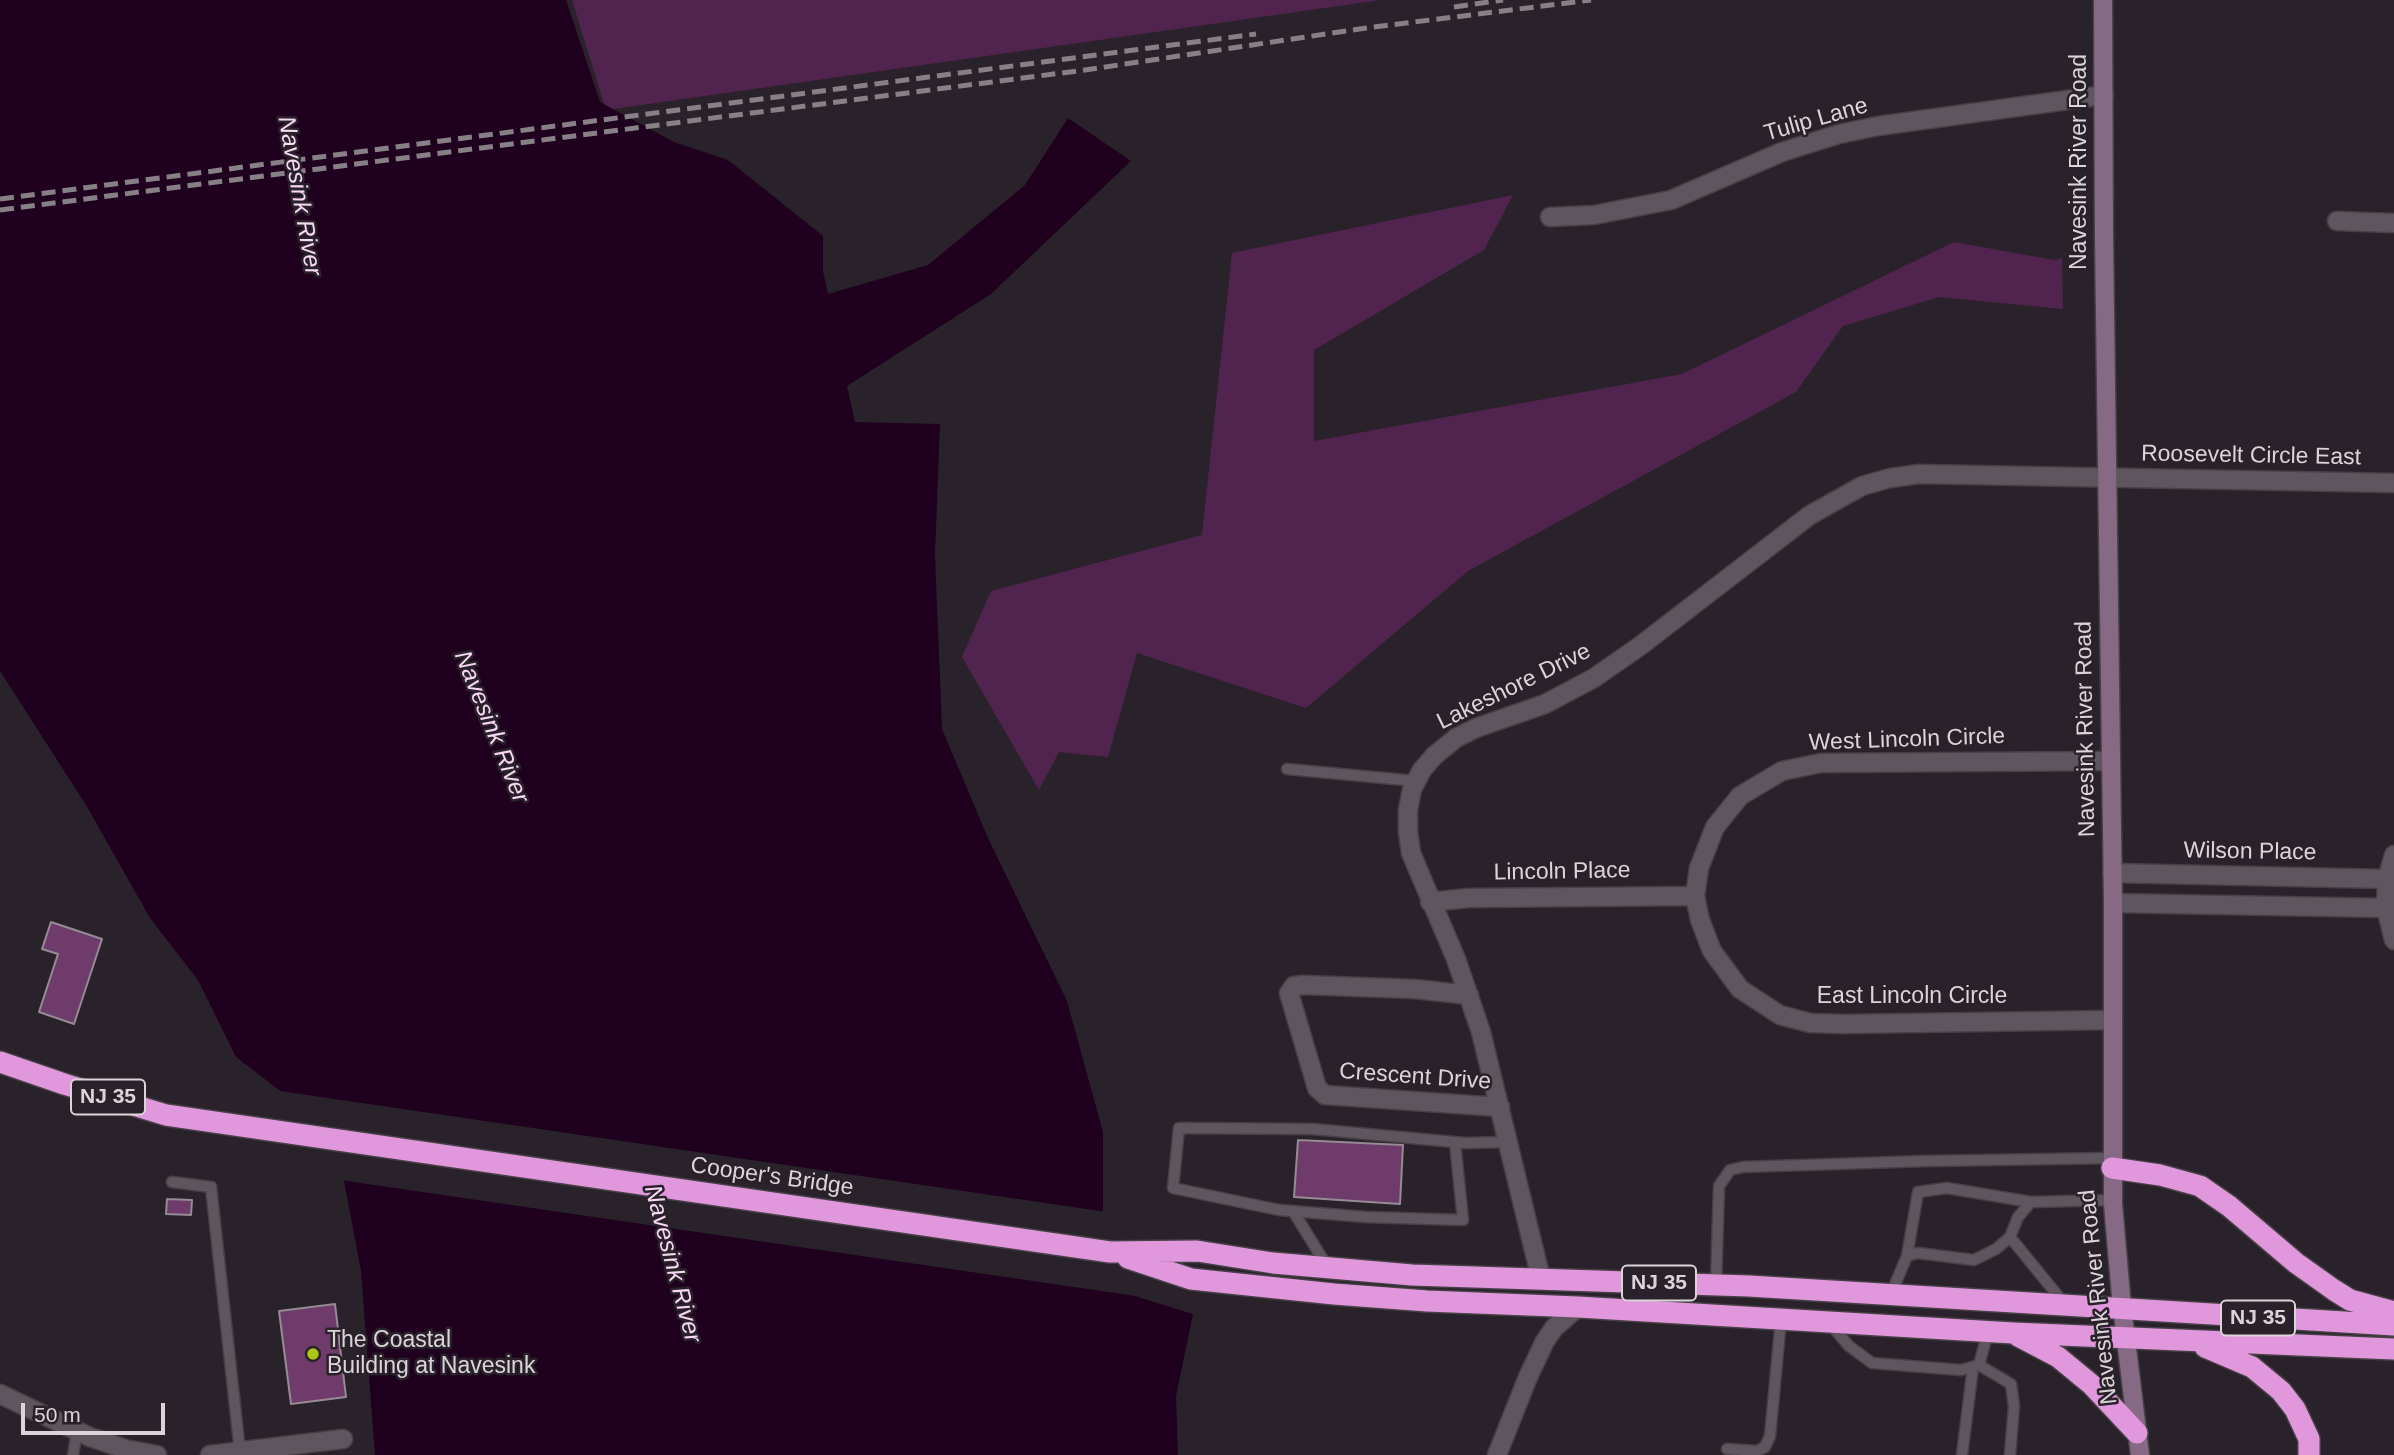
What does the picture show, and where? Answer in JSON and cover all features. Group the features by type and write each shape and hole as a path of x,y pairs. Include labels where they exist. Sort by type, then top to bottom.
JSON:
{"highway":[{"name":"Cooper's Bridge","path":"0,1062 166,1115 1110,1252"},
{"path":"2112,1163 2200,1186 2229,1206 2296,1263 2333,1290 2350,1300 2394,1312"},
{"name":"NJ 35","path":"1110,1252 1197,1251 1329,1269 1412,1275 1716,1285 2394,1325"},
{"name":"NJ 35","path":"1110,1252 1191,1279 1242,1286 1427,1301 1578,1307 2013,1334 2394,1349"},
{"path":"2013,1334 2065,1363 2092,1385 2137,1433"},
{"path":"2190,1341 2252,1367 2281,1391 2295,1409 2309,1439 2309,1455"}],"main road":[{"name":"Navesink River Road","path":"2104,0 2113,903 2112,1163 2122,1307 2140,1455"}],"street":[{"name":"Tulip Lane","path":"1550,217 1594,215 1671,200 1782,152 1839,134 1878,126 2104,95"},
{"path":"2337,221 2394,223"},
{"name":"Lakeshore Drive","path":"1541,1279 1481,1032 1469,995 1411,853 1408,810 1416,781 1434,756 1456,738 1476,728 1545,704 1594,678 1640,646 1810,515 1862,486 1919,474 2107,478"},
{"name":"Roosevelt Circle East","path":"2107,478 2394,483"},
{"name":"West Lincoln Circle","path":"1695,896 1699,868 1715,827 1740,796 1782,771 1821,763 2110,761"},
{"path":"2394,855 2387,879 2386,908 2394,940"},
{"name":"Wilson Place","path":"2112,873 2387,879"},
{"name":"Lincoln Place","path":"1430,902 1482,898 1695,896"},
{"name":"East Lincoln Circle","path":"1695,896 1700,920 1712,951 1740,989 1780,1015 1810,1023 1843,1024 2113,1020"},
{"path":"2113,903 2386,908"},
{"name":"Crescent Drive","path":"1469,995 1415,989 1304,985 1294,986 1289,993 1317,1088 1325,1095 1500,1107"},
{"path":"1497,1455 1545,1341 1554,1328 1578,1307"},
{"path":"0,1394 77,1431 132,1453 157,1455"},
{"path":"210,1455 343,1439"}],"lane":[{"path":"1287,769 1416,781"},
{"path":"1455,1143 1463,1220 1366,1217 1293,1211 1173,1188 1179,1128 1313,1129 1455,1143 1508,1142"},
{"path":"1716,1285 1719,1186 1731,1170 1743,1167 1926,1161 2112,1163"},
{"path":"172,1182 211,1187 240,1452"},
{"path":"1891,1294 1907,1255 1918,1192 1947,1188 2031,1202 2113,1200"},
{"path":"1907,1255 1918,1253 1974,1260 1996,1249 2010,1237 2018,1217 2031,1202"},
{"path":"1293,1211 1329,1269"},
{"path":"2010,1237 2064,1304"},
{"path":"1727,1449 1757,1451 1765,1447 1770,1436 1781,1319"},
{"path":"1828,1322 1849,1346 1872,1363 1961,1370 1976,1366 2011,1384 2014,1406 2010,1455"},
{"path":"1962,1455 1976,1366 1988,1332"},
{"path":"73,1455 77,1431"}],"shaded area":[{"path":"572,0 1381,0 606,110"},
{"path":"1513,195 1484,250 1314,350 1314,441 1682,374 1954,242 2054,260 2062,258 2063,309 1939,297 1843,326 1796,392 1468,571 1306,708 1137,653 1108,757 1059,752 1039,790 962,657 991,591 1202,535 1232,253"}],"water":[{"name":"Navesink River","path":"0,0 566,0 600,102 674,142 728,160 823,236 823,271 828,294 928,265 1025,185 1068,118 1131,161 991,294 847,386 855,422 940,424 935,554 942,729 988,838 1067,1001 1103,1132 1103,1228 1115,1290 1193,1314 1176,1396 1178,1455 375,1455 361,1271 335,1133 236,1057 198,980 150,918 86,805 0,671"}],"pier":[{"path":"273,1090 1107,1212 1107,1228 1118,1288 1143,1297 340,1180 332,1135"}],"building":[{"path":"51,922 102,939 74,1024 39,1012 58,954 42,949"},
{"path":"1298,1140 1403,1145 1400,1204 1294,1197"},
{"path":"167,1199 192,1200 191,1215 166,1214"},
{"name":"The Coastal Building at Navesink","path":"335,1304 346,1397 291,1404 279,1311"}],"railway":[{"path":"1454,7 1503,0"},
{"path":"0,210 1085,70 1366,28 1591,0"},
{"path":"0,199 1256,34"}],"place":[{"name":"The Coastal Building at Navesink","path":"313,1354"}]}
